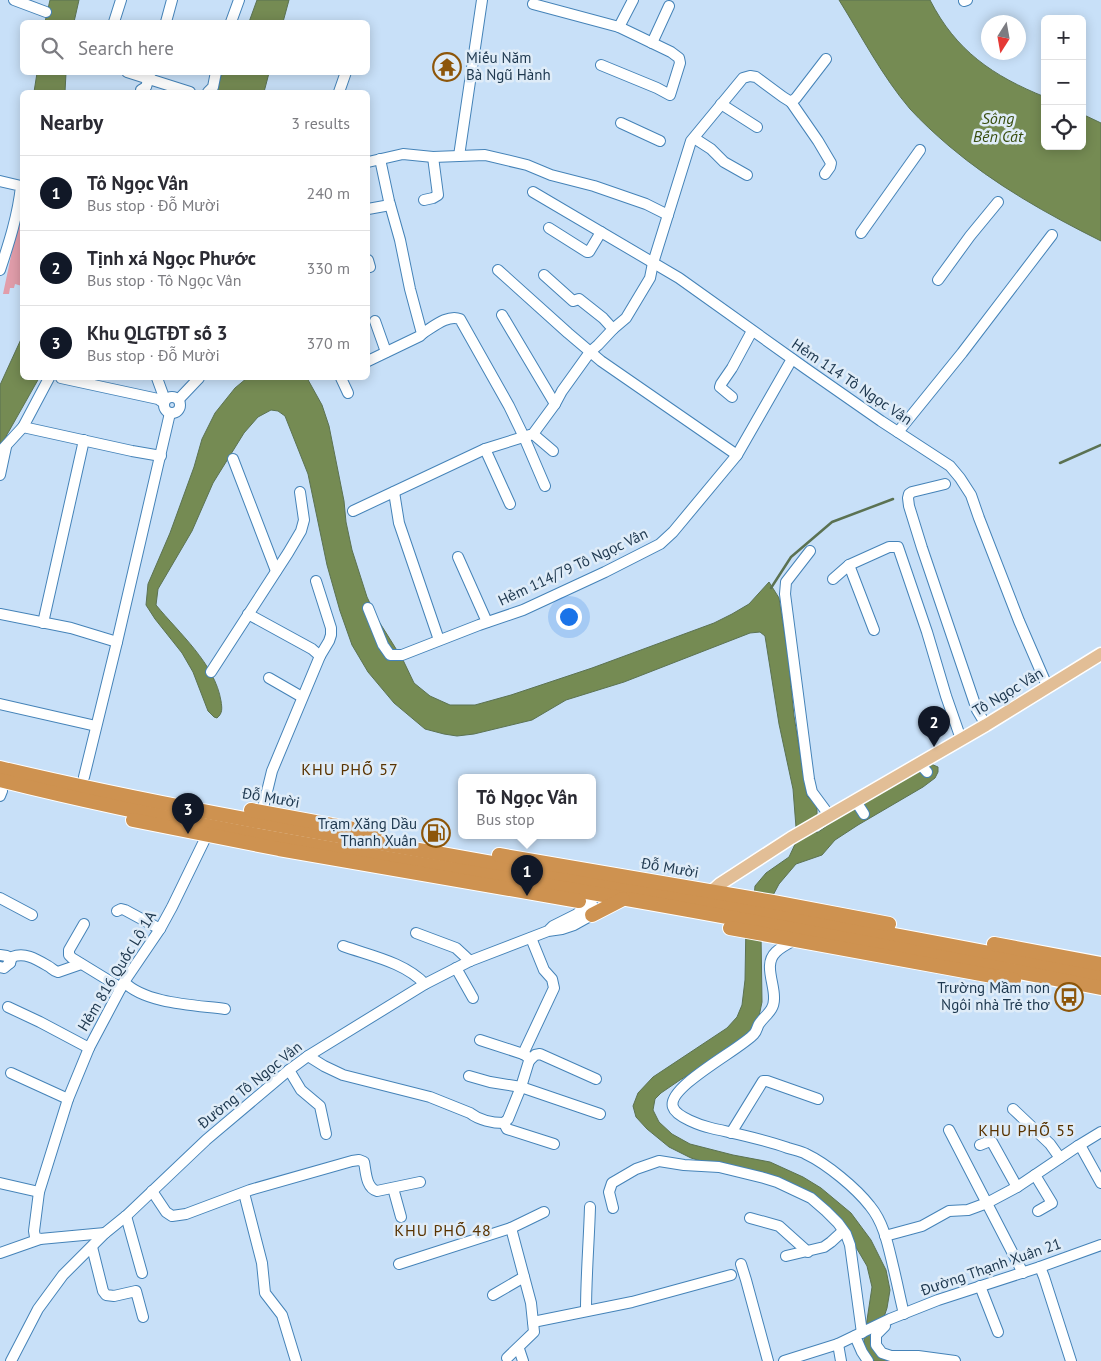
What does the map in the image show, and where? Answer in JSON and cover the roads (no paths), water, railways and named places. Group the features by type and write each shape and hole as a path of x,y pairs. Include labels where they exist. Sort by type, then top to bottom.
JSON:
{"highway":[{"name":"Đỗ Mười","path":"0,758 48,770 83,782 593,893 623,899 741,914"},
{"name":"Đỗ Mười","path":"0,768 262,812 593,893 610,906 741,914"},
{"name":"Đỗ Mười","path":"1,789 593,893"},
{"name":"Đỗ Mười","path":"1,789 207,835 279,849 593,893 708,897 741,914"},
{"path":"610,906 623,899"},
{"path":"741,914 930,941 981,946 1042,958 1101,975"},
{"path":"741,914 770,918 940,956 1101,988"},
{"path":"770,918 795,940 1101,996"},
{"path":"1042,958 1101,964"}],"main road":[{"name":"Tô Ngọc Vân","path":"708,897 720,884 791,838 856,801 923,767 961,739 1048,688 1101,654"}],"street":[{"path":"14,0 46,12"},
{"path":"115,20 121,0"},
{"path":"167,20 172,0"},
{"path":"232,20 239,0"},
{"path":"459,156 482,0"},
{"path":"619,27 633,0"},
{"path":"533,4 619,27 671,52 679,58 680,63 670,95 601,65"},
{"path":"652,43 669,6"},
{"path":"791,102 826,59"},
{"path":"132,75 147,85 178,90"},
{"path":"210,90 213,86 215,75"},
{"path":"340,90 345,75"},
{"path":"353,511 485,449 528,436 555,404 590,352 626,318 650,278 691,141 743,78 756,77 791,102 831,163 825,174"},
{"path":"721,104 757,126"},
{"path":"621,123 660,141"},
{"path":"694,138 711,149 724,162 747,175"},
{"path":"862,233 920,150"},
{"path":"370,161 403,154 433,156 485,155 528,165 551,175 594,186 646,204 668,215"},
{"path":"424,200 433,198 438,194 433,156"},
{"path":"380,158 412,297 423,333"},
{"path":"0,181 20,186"},
{"name":"Hẻm 114 Tô Ngọc Vân","path":"533,192 679,278 792,359 950,466 971,495 1016,612 1048,688"},
{"path":"0,270 20,200"},
{"path":"938,280 998,202"},
{"path":"370,209 390,205"},
{"path":"549,228 587,252 589,252 601,232"},
{"path":"0,234 11,236"},
{"path":"898,432 984,325 1052,236"},
{"path":"498,270 568,334 601,361 737,455"},
{"path":"544,275 573,301 579,299 603,318 613,329"},
{"path":"502,315 555,404"},
{"path":"370,360 420,336 449,318 455,317 460,319 528,436 545,486"},
{"path":"375,321 386,352"},
{"path":"732,397 720,388 721,384 752,331"},
{"name":"Hẻm 114/79 Tô Ngọc Vân","path":"368,608 383,645 390,655 402,655 523,610 660,544 673,532 737,455 792,359"},
{"path":"0,475 3,448 23,427 48,380"},
{"path":"70,380 158,399 164,402"},
{"path":"158,380 166,410 170,413 176,413 180,409 179,399 174,396 169,397 164,402"},
{"path":"179,399 197,380"},
{"path":"342,380 348,393"},
{"path":"83,782 170,413"},
{"path":"23,427 161,456"},
{"path":"528,436 553,451"},
{"path":"43,623 84,440"},
{"path":"485,449 510,504"},
{"path":"232,459 276,571"},
{"path":"945,484 912,492 908,498 909,506 977,710 986,725"},
{"path":"211,672 301,531 304,520 300,492"},
{"path":"394,492 398,523 439,640"},
{"path":"833,579 849,565 889,547 898,547 961,739"},
{"path":"810,551 786,582 785,594 809,778 812,792 825,818"},
{"path":"458,557 487,622"},
{"path":"849,565 874,630"},
{"path":"262,812 272,771 302,697 331,635 331,628 316,581"},
{"path":"0,614 71,628 117,642"},
{"path":"248,614 312,649 320,656"},
{"path":"269,678 302,697"},
{"path":"0,704 96,726"},
{"path":"856,801 864,814"},
{"name":"Hẻm 816 Quốc Lộ 1A","path":"40,1239 35,1237 34,1231 39,1192 68,1099 89,1048 122,985 160,929 184,885 207,835"},
{"name":"Đường Tô Ngọc Vân","path":"11,1361 38,1309 64,1275 106,1233 206,1140 289,1070 308,1056 425,984 470,961 548,931 552,926 577,914 593,893"},
{"path":"0,898 32,915"},
{"path":"117,910 125,910 160,929"},
{"path":"84,924 69,950 69,955 81,964 130,989 166,1002 225,1009"},
{"path":"416,933 456,948 470,961"},
{"path":"308,1056 343,1075 430,1097 474,1116 495,1123 504,1123 508,1119 521,1087 526,1058 554,988 552,979 544,970 531,938"},
{"path":"795,940 776,951 771,958 770,966 774,1000 771,1011 758,1024 756,1032 678,1091 673,1099 672,1106 675,1112 704,1127 774,1143 806,1154 829,1168 848,1184 870,1206 886,1236 904,1314"},
{"path":"344,946 400,966 416,974 425,984"},
{"path":"5,965 12,957 23,954 58,972 81,964"},
{"path":"0,955 7,956 5,965"},
{"path":"456,968 473,998"},
{"path":"8,1008 40,1022 89,1048"},
{"path":"480,1040 526,1058 540,1054 596,1079"},
{"path":"289,1070 301,1090 320,1106 326,1134"},
{"path":"11,1072 68,1099"},
{"path":"469,1076 490,1082 521,1087 600,1114"},
{"path":"731,1133 763,1081 818,1099"},
{"path":"1013,1109 1050,1144 1060,1158"},
{"path":"504,1123 507,1129 554,1144"},
{"path":"949,1130 1023,1273"},
{"path":"886,1236 922,1226 950,1211 968,1210 987,1203 1017,1187 1101,1132"},
{"path":"980,1145 992,1142 1017,1187"},
{"path":"1078,1146 1081,1147 1101,1183"},
{"path":"152,1191 166,1212 172,1216 186,1214 244,1193 359,1160 364,1162 370,1186 373,1190 377,1191 420,1182"},
{"path":"613,1208 609,1192 612,1183 636,1169 659,1161 719,1167 777,1182 811,1198 826,1211 843,1231 850,1245 862,1352 868,1361"},
{"path":"1036,1175 1052,1203 1038,1211"},
{"path":"0,1183 39,1192"},
{"path":"394,1188 401,1217"},
{"path":"244,1193 262,1263 265,1293 282,1315 296,1361"},
{"path":"586,1311 590,1207"},
{"path":"399,1264 511,1228 544,1212"},
{"path":"126,1216 142,1273"},
{"path":"750,1218 779,1226 808,1252"},
{"path":"507,1358 519,1349 534,1332 531,1303 511,1228"},
{"path":"786,1256 808,1252 828,1245 843,1231"},
{"path":"0,1253 40,1239 106,1233"},
{"name":"Đường Thạnh Xuân 21","path":"860,1334 938,1300 1023,1273 1101,1245"},
{"path":"92,1247 103,1291 106,1295 114,1296 136,1291 143,1317"},
{"path":"741,1264 768,1361"},
{"path":"1040,1267 1072,1361"},
{"path":"534,1322 632,1302 732,1275"},
{"path":"493,1295 524,1277"},
{"path":"980,1286 998,1332"},
{"path":"892,1319 876,1335 876,1345 882,1353 892,1356 918,1356 955,1361"},
{"path":"784,1361 838,1344 860,1334"},
{"path":"838,1344 841,1361"},
{"path":"519,1349 523,1361"}],"water":[{"path":"50,0 79,0 74,20 45,20"},
{"path":"257,0 289,0 284,20 250,20"},
{"name":"Sông Bến Cát","path":"839,0 930,0 940,18 964,48 993,71 1041,95 1041,150 1086,150 1086,116 1101,123 1101,241 1003,186 949,146 910,109 890,83"},
{"path":"37,75 66,75 65,90 34,90"},
{"path":"221,75 268,75 265,90 217,90"},
{"path":"20,341 20,380 38,380 0,447 0,385"},
{"path":"245,380 308,380 322,405 329,426 352,550 367,597 414,683 430,696 450,705 475,705 592,668 714,623 749,604 769,582 779,598 794,716 807,796 817,805 817,833 871,795 909,774 931,764 938,767 935,778 923,787 835,840 822,855 796,864 779,884 771,899 761,934 762,1002 758,1021 746,1040 661,1093 655,1099 653,1110 659,1122 672,1134 690,1144 770,1162 803,1177 821,1188 851,1213 871,1240 886,1270 890,1290 887,1308 875,1344 906,1361 872,1361 865,1348 864,1340 872,1287 867,1266 850,1237 811,1197 691,1158 669,1147 636,1117 633,1106 638,1093 653,1077 727,1028 737,1017 742,1005 745,980 746,922 754,897 755,886 766,873 789,857 797,840 793,789 779,724 765,636 760,632 750,633 624,682 566,700 532,720 474,734 457,736 425,729 394,703 368,672 352,645 327,565 308,474 285,416 278,411 271,410 258,417 244,433 213,483 192,531 158,589 156,605 195,650 212,674 222,710 217,718 214,717 208,711 193,672 182,653 146,605 148,584 170,533 202,439 215,413 235,388"}],"waterway":[{"path":"1060,463 1101,445"},
{"path":"771,588 791,557 832,522 893,499"}],"place":[{"name":"Miếu Năm Bà Ngũ Hành","path":"447,67"},
{"name":"Tịnh xá Ngọc Phước","path":"934,747"},
{"name":"Trạm Xăng Dầu Thanh Xuân","path":"436,833"},
{"name":"Khu QLGTĐT số 3","path":"188,834"},
{"name":"Tô Ngọc Vân","path":"527,896"},
{"name":"Trường Mầm non Ngôi nhà Trẻ thơ","path":"1069,997"}],"district":[{"name":"KHU PHỐ 57","path":"350,769"},
{"name":"KHU PHỐ 55","path":"1027,1130"},
{"name":"KHU PHỐ 48","path":"443,1230"}]}
